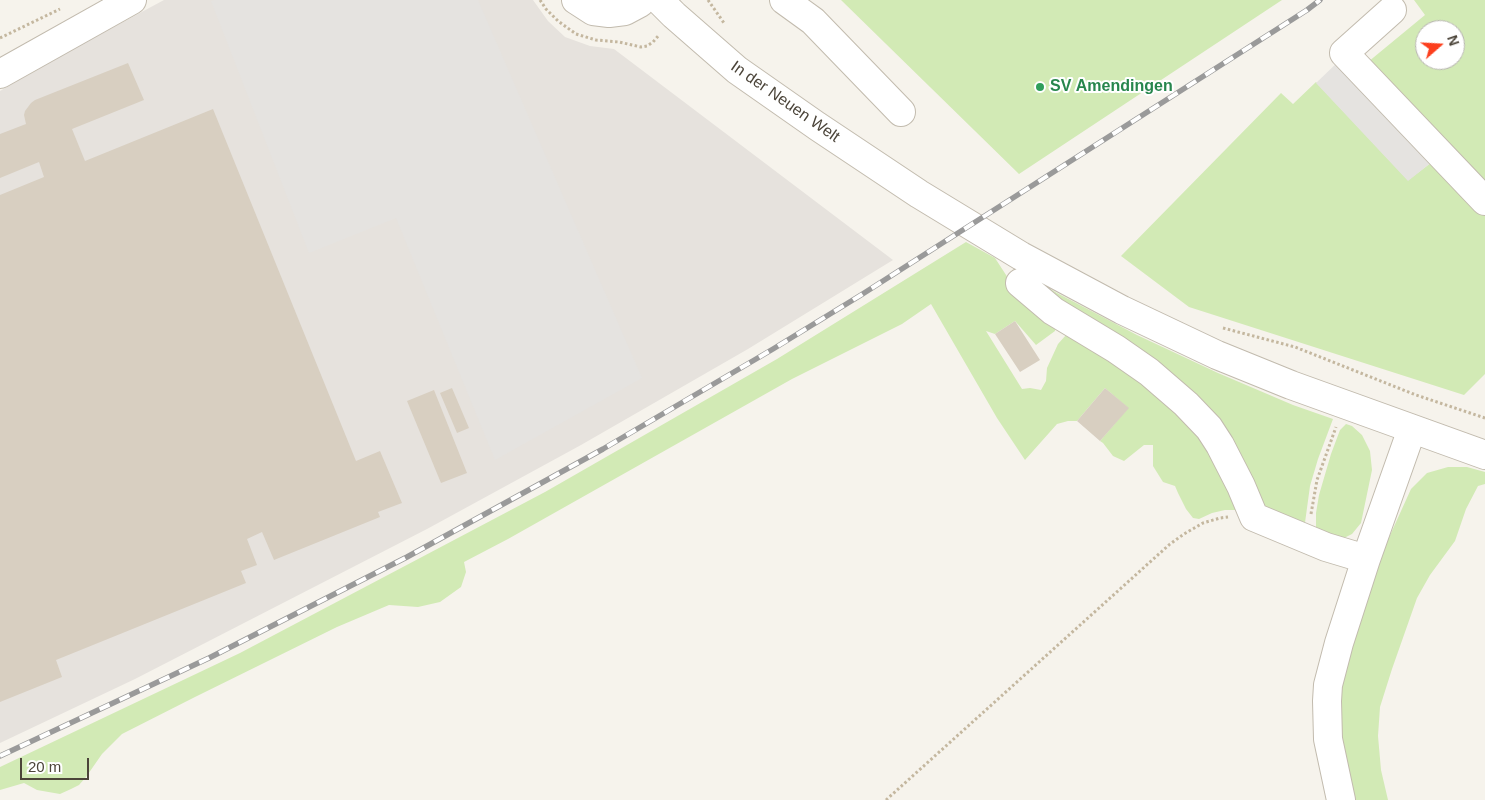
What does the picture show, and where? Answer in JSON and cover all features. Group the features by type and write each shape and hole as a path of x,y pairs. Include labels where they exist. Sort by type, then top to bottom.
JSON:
{"street":[{"path":"0,74 132,0"},
{"path":"576,0 592,11 609,13 625,11 642,0"},
{"name":"In der Neuen Welt","path":"659,0 737,70 919,194 1021,256 1122,310 1218,355 1282,381 1485,455"},
{"path":"784,0 812,21 901,112"},
{"path":"1392,10 1344,53 1485,201"},
{"path":"1020,283 1054,311 1140,366 1186,404 1209,428 1220,445 1254,517 1326,547 1366,559"},
{"path":"1341,800 1328,739 1326,701 1328,685 1339,643 1366,559 1412,429"}],"path":[{"path":"708,0 727,26"},
{"path":"0,38 61,8"},
{"path":"1214,326 1295,347 1416,395 1485,418"},
{"path":"1311,519 1311,509 1317,480 1338,422"},
{"path":"886,800 1170,544 1203,524 1220,518 1254,517"}],"shaded area":[{"path":"164,0 533,0 548,21 565,37 590,46 614,49 893,260 748,349 581,445 427,529 135,679 0,743 0,91"},
{"path":"478,0 642,378 495,460 396,218 309,253 211,1"},
{"path":"1340,60 1432,162 1408,181 1316,83"}],"green space":[{"name":"SV Amendingen","path":"841,0 1282,0 1019,174"},
{"path":"1414,0 1485,0 1485,374 1464,395 1189,307 1121,256 1281,93 1293,104 1316,82 1408,180 1432,162 1368,62 1415,23 1415,70 1465,70 1465,20 1419,20 1425,15"},
{"path":"966,242 995,258 1008,278 1056,325 1055,331 1036,345 1015,321 995,334 986,331 1022,389 1041,390 1046,381 1047,368 1058,344 1066,335 1080,334 1188,416 1243,510 1225,510 1199,519 1193,518 1186,509 1175,486 1163,482 1153,466 1153,445 1144,445 1124,461 1113,456 1100,441 1128,408 1105,388 1077,421 1057,424 1025,460 997,418 931,304 902,324 792,379 464,562 466,572 461,587 440,602 418,607 389,605 337,627 195,697 122,734 102,754 79,785 60,794 37,790 24,783 0,790 0,767 240,653 545,492 777,359"},
{"path":"1037,281 1137,335 1218,373 1293,405 1333,419 1310,486 1304,530 1264,514 1253,492 1090,326"},
{"path":"1346,424 1352,426 1362,435 1370,451 1372,470 1361,523 1352,534 1340,540 1318,533 1316,513 1319,495 1331,454 1340,430"},
{"path":"1448,467 1467,467 1485,472 1485,484 1478,486 1466,509 1455,541 1430,575 1417,598 1380,707 1378,736 1381,770 1388,800 1351,800 1339,743 1337,698 1348,648 1377,564 1411,489 1427,473"}],"building":[{"path":"128,63 144,100 72,129 85,161 213,109 356,461 380,451 402,503 378,512 380,517 274,560 262,532 247,539 257,565 241,571 246,583 56,660 62,677 0,702 0,195 44,177 39,162 0,178 0,134 26,124 25,111 35,100"},
{"path":"1015,321 1040,360 1020,372 995,334"},
{"path":"452,388 469,428 457,433 440,393"},
{"path":"1105,388 1129,408 1100,441 1077,421"},
{"path":"434,390 467,473 441,483 407,401"}],"railway":[{"path":"0,756 209,658 407,557 603,449 861,295 1320,0"}],"place":[{"name":"SV Amendingen","path":"1040,87"}]}
